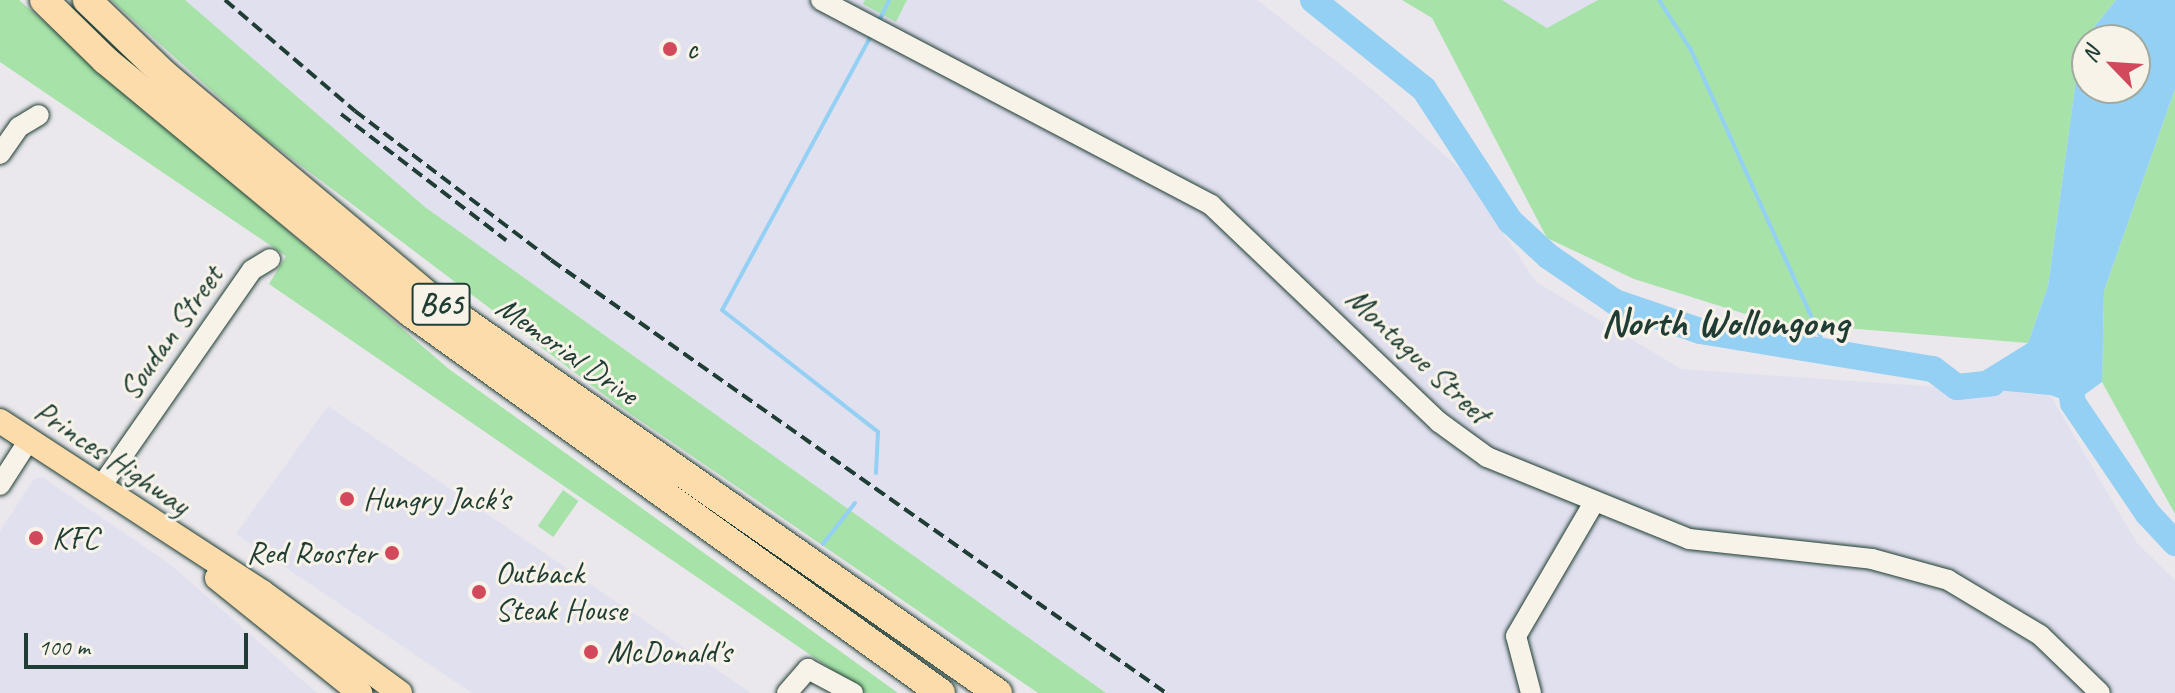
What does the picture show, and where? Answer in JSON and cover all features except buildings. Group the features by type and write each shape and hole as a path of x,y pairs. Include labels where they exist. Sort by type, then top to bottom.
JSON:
{"highway":[{"name":"Memorial Drive","path":"44,0 105,60 411,313 941,693"},
{"name":"Memorial Drive","path":"87,0 165,75 427,295 952,658 998,693"},
{"name":"B65","path":"952,658 1006,693"},
{"name":"B65","path":"908,670 934,693"}],"main road":[{"name":"Princes Highway","path":"0,421 188,548 262,592 400,693"},
{"name":"Princes Highway","path":"188,548 274,628 360,693"}],"street":[{"name":"Montague Street","path":"821,0 1211,205 1461,440 1528,478 1689,539 1872,559 1948,580 2040,635 2100,693"},
{"path":"0,154 19,127 39,115"},
{"name":"Soudan Street","path":"100,488 252,270 270,259"},
{"path":"0,485 29,440"},
{"path":"1531,693 1516,636 1593,504"},
{"path":"787,693 808,669 853,693"}],"shaded area":[{"path":"185,0 865,0 896,22 907,0 1257,0 1373,90 1462,171 1536,282 1681,369 2050,395 2137,543 2175,580 2175,693 1106,693 425,207"},
{"path":"1497,0 1602,0 1547,28"},
{"path":"328,406 751,693 472,693 236,534"},
{"path":"42,477 171,565 317,693 0,693 0,531 34,479"}],"green space":[{"path":"0,0 19,0 449,369 898,693 866,693 269,284 286,256 0,62"},
{"path":"111,0 185,0 425,207 1106,693 1038,693 619,406 262,136"},
{"path":"865,0 907,0 896,22 863,4"},
{"path":"1402,0 1502,0 1547,28 1598,0 2116,0 2096,24 2071,24 2073,104 2048,286 2028,343 1771,322 1634,279 1547,238 1432,18"},
{"path":"2175,89 2175,514 2102,382 2104,291"},
{"path":"563,490 579,501 553,537 538,526"}],"water":[{"path":"2116,0 2175,0 2175,89 2104,291 2102,382 2073,403 2050,395 1957,387 2028,343 2048,286 2073,104 2151,104 2151,24 2096,24"}],"waterway":[{"path":"878,23 889,0"},
{"path":"1313,0 1424,89 1510,221 1548,256 1615,302 1700,331 1933,369 1957,387 1993,383"},
{"path":"1659,0 1691,50 1826,349"},
{"path":"872,34 722,310 878,432 876,473"},
{"path":"2068,368 2073,403 2148,514 2175,543"},
{"path":"823,544 855,503"}],"railway":[{"path":"225,0 355,111 551,260 1166,693"},
{"path":"341,114 506,240"}],"place":[{"name":"c","path":"670,49"},
{"name":"Hungry Jack's","path":"347,499"},
{"name":"KFC","path":"36,538"},
{"name":"Red Rooster","path":"392,553"},
{"name":"Outback Steak House","path":"479,592"},
{"name":"McDonald's","path":"591,652"}],"district":[{"name":"North Wollongong","path":"1725,322"}]}
